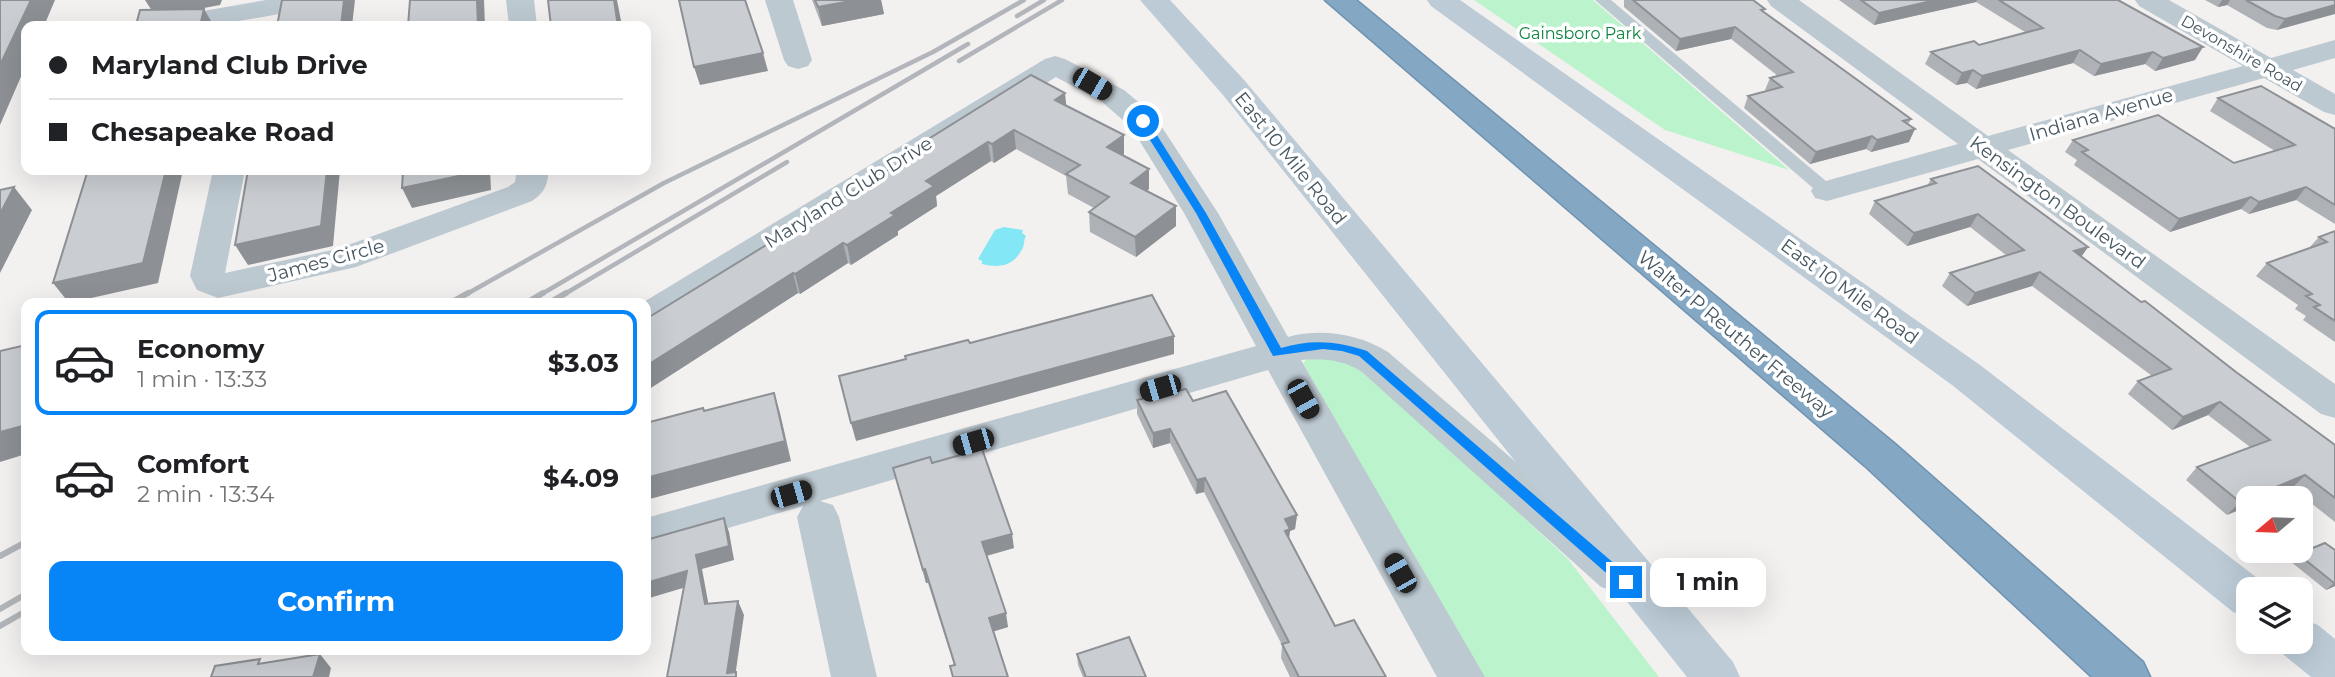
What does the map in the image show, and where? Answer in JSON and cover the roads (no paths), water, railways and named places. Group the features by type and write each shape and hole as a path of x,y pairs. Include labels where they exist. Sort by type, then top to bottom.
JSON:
{"highway":[{"name":"Walter P Reuther Freeway","path":"1339,0 1880,455 2126,677"}],"main road":[{"name":"East 10 Mile Road","path":"1154,0 1234,88 1716,677"},
{"name":"East 10 Mile Road","path":"1441,0 1966,375 2236,588"},
{"path":"2313,650 2335,668"}],"street":[{"path":"224,21 261,18 314,0"},
{"path":"520,0 522,21"},
{"path":"779,0 798,60"},
{"name":"Kensington Boulevard","path":"1782,0 2335,404"},
{"name":"Devonshire Road","path":"2149,0 2335,106"},
{"name":"Indiana Avenue","path":"1827,191 2335,48"},
{"name":"Maryland Club Drive","path":"651,314 1055,65 1113,96 1143,121 1201,213 1278,353"},
{"name":"James Circle","path":"228,175 207,276 209,282 218,286 360,254 520,194 530,187 532,175"},
{"path":"651,534 1278,353 1323,345 1343,347 1363,354 1666,617"},
{"path":"1278,353 1387,551 1462,677"},
{"path":"818,517 854,677"}],"lane":[{"path":"1602,0 1827,191"}],"water":[{"path":"1004,227 1023,230 1022,233 1026,236 1022,249 1013,260 1004,265 982,264 978,259 995,230"}],"railway":[{"path":"465,295 664,183 933,52 1024,0"},
{"path":"1017,16 1044,0"},
{"path":"959,61 1062,0"},
{"path":"540,295 968,44"},
{"path":"563,295 787,162"},
{"path":"459,298 468,293"},
{"path":"534,298 543,293"},
{"path":"558,298 566,293"},
{"path":"0,556 21,545"},
{"path":"0,609 21,597"},
{"path":"0,626 21,614"}],"park label":[{"name":"Gainsboro Park","path":"1580,33"}]}
